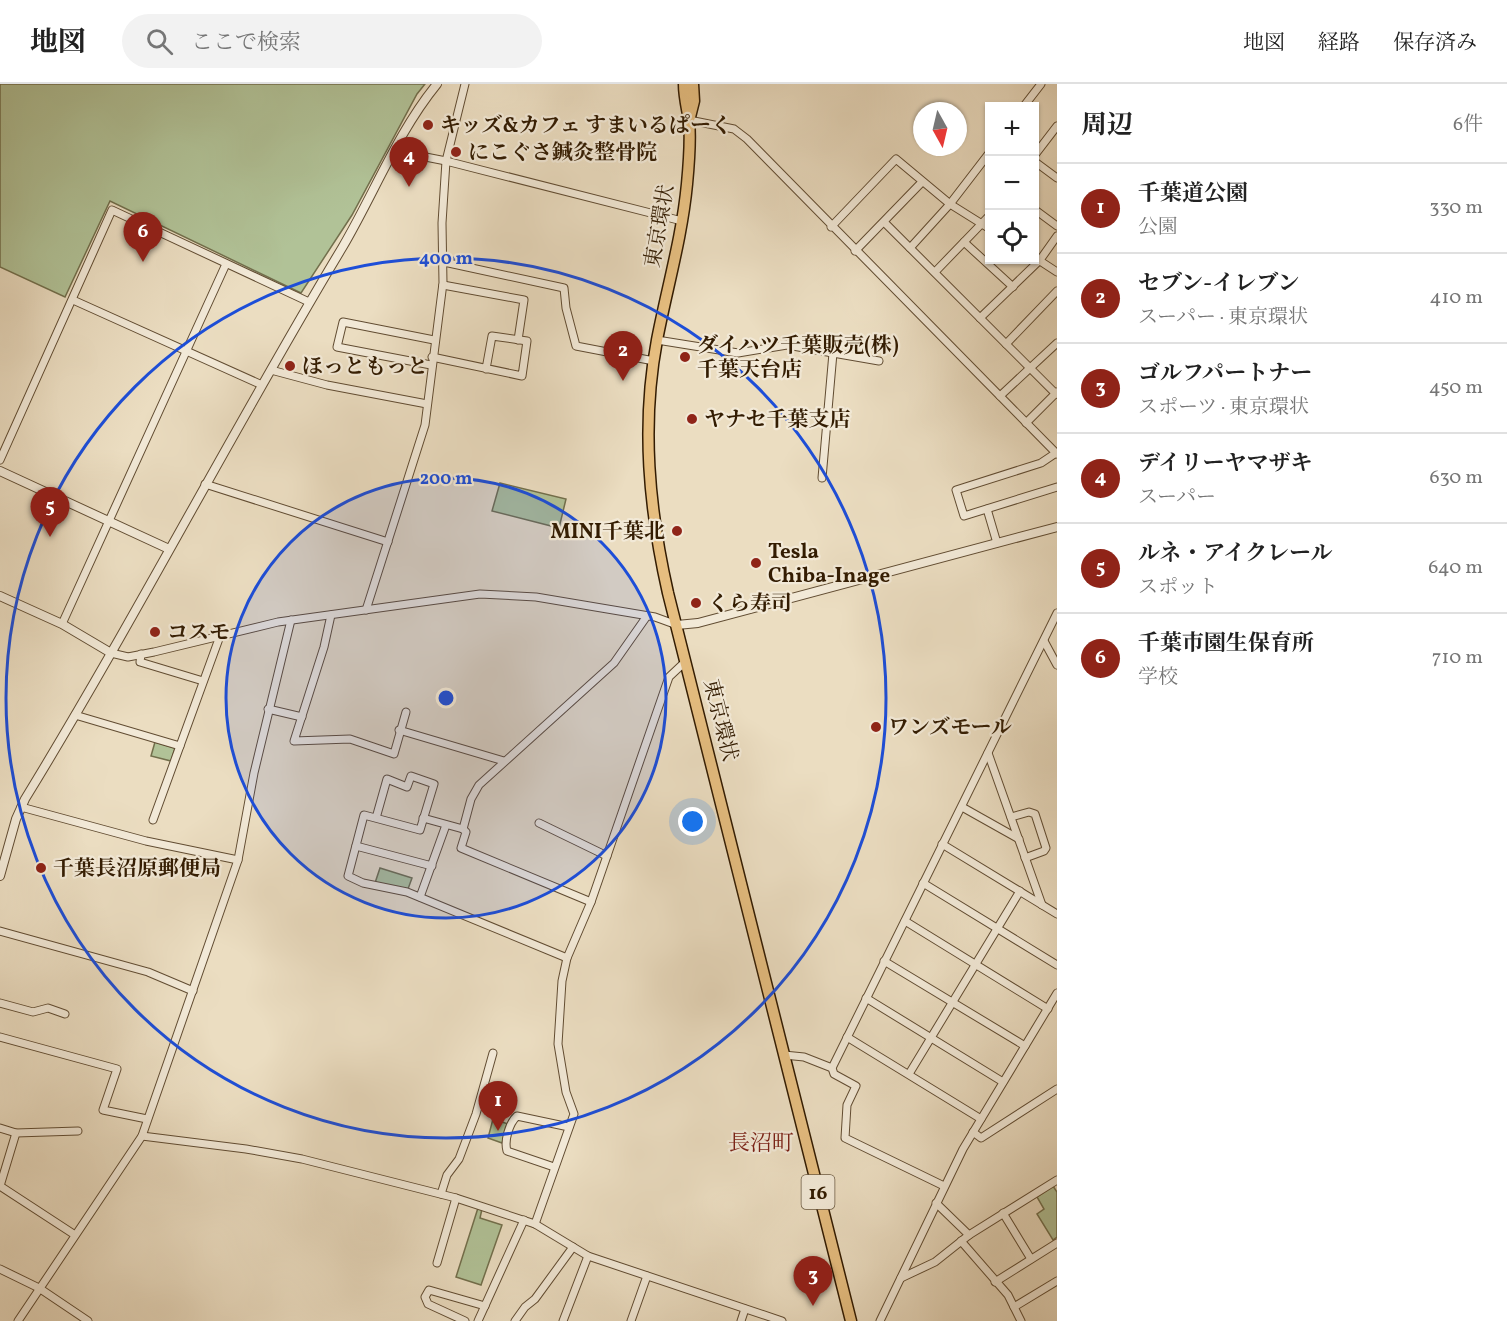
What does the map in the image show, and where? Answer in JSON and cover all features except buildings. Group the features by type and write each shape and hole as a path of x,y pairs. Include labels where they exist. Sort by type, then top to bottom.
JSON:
{"highway":[{"name":"東京環状","path":"684,84 689,120 687,183 682,221 654,361 648,436 651,504 659,555 851,1321"},
{"name":"東京環状","path":"689,120 694,101 693,84"}],"street":[{"path":"0,876 21,807 111,653 309,302 358,221 413,114 437,84"},
{"path":"366,610 421,437 443,285 442,223 446,161 465,84"},
{"path":"1027,102 1041,84"},
{"path":"689,120 734,129 747,139 831,227 1057,454 1041,463 956,490 964,516 1057,487"},
{"path":"1036,156 1056,129"},
{"path":"395,151 446,161 682,221"},
{"path":"910,248 950,204 987,156"},
{"path":"831,227 896,159 922,183 985,226"},
{"path":"1039,162 1057,178"},
{"path":"855,251 922,183"},
{"path":"0,460 74,300 112,210 309,302"},
{"path":"1036,210 1057,226"},
{"path":"935,272 985,220"},
{"path":"885,223 1056,393 1026,423"},
{"path":"1039,256 1057,236"},
{"path":"964,242 1012,287"},
{"path":"1039,259 1057,272"},
{"path":"444,262 564,288 566,308 576,346 654,361"},
{"path":"62,624 226,264"},
{"path":"980,318 1032,264"},
{"path":"443,285 524,300 518,340"},
{"path":"1006,344 1057,291"},
{"path":"74,300 262,385"},
{"path":"434,340 343,322 338,347 522,376 527,341 492,336 486,369"},
{"path":"657,340 738,353 787,345 879,361"},
{"path":"1000,396 1031,370 1057,343"},
{"path":"822,478 833,353"},
{"path":"271,370 327,385 427,404"},
{"path":"0,471 169,549"},
{"path":"205,484 388,542"},
{"path":"987,509 997,543"},
{"path":"0,596 62,624 111,653 128,657 291,620 489,594 536,597 647,616 677,625 706,621 1057,527"},
{"path":"944,1186 845,1138 847,1105 856,1086 834,1074 832,1068 1057,613"},
{"path":"331,615 324,647 294,741 350,739 394,754 406,712"},
{"path":"591,902 461,848 466,832 463,829 476,790 504,761 614,663 647,616"},
{"path":"18,1321 142,1136 238,861 268,709 291,620"},
{"path":"153,820 220,636"},
{"path":"1044,641 1054,650 1057,665"},
{"path":"141,654 140,662 203,681"},
{"path":"535,1224 574,1114 566,1092 558,1044 562,981 567,958 608,856 669,677 686,662"},
{"path":"268,709 302,717"},
{"path":"75,715 180,746"},
{"path":"399,730 504,761"},
{"path":"988,753 1042,905"},
{"path":"376,818 387,779 407,787 411,776 434,784 420,830 364,815 348,876 363,883 420,897 567,958"},
{"path":"21,807 146,841 238,861"},
{"path":"962,807 1019,839"},
{"path":"1011,817 1029,812 1035,814 1046,848 1044,851 1025,858"},
{"path":"423,818 463,829"},
{"path":"539,823 608,856"},
{"path":"420,897 446,825"},
{"path":"942,844 1057,914"},
{"path":"356,846 432,866"},
{"path":"923,883 1057,965"},
{"path":"909,1074 1020,891"},
{"path":"905,921 1048,1009"},
{"path":"0,931 150,973 194,991"},
{"path":"884,961 1025,1046"},
{"path":"880,1321 944,1186 973,1132 1057,993"},
{"path":"866,998 1003,1082"},
{"path":"0,1003 33,1012 48,1008 65,1014"},
{"path":"0,1037 117,1069 103,1110 147,1119"},
{"path":"847,1037 981,1119"},
{"path":"441,1194 447,1176 459,1160 476,1113 493,1053"},
{"path":"784,1055 804,1057 832,1068"},
{"path":"973,1132 981,1138 1057,1089"},
{"path":"554,1167 507,1150 505,1144 513,1120 517,1116 569,1127"},
{"path":"0,1128 16,1133 78,1131"},
{"path":"16,1133 0,1186 75,1235"},
{"path":"142,1136 246,1149 302,1159 456,1198 535,1224 588,1256 782,1321"},
{"path":"901,1278 935,1262 969,1235 1057,1180"},
{"path":"437,1263 456,1198"},
{"path":"936,1203 969,1235"},
{"path":"1003,1214 1030,1259"},
{"path":"478,1321 524,1220"},
{"path":"961,1241 1014,1307 1021,1321"},
{"path":"995,1282 1057,1243"},
{"path":"515,1321 525,1307 535,1299 573,1247"},
{"path":"563,1321 588,1256"},
{"path":"0,1269 39,1288 88,1321"},
{"path":"631,1321 647,1276"},
{"path":"1014,1307 1057,1281"},
{"path":"465,1321 428,1304 425,1298 429,1290 485,1306"},
{"path":"741,1321 745,1309"}],"green space":[{"path":"0,84 425,84 417,94 352,215 301,293 110,201 65,297 0,267"},
{"path":"500,483 566,499 559,528 492,511"},
{"path":"155,742 175,748 171,761 151,756"},
{"path":"380,868 412,878 408,889 375,883"},
{"path":"493,1119 508,1124 502,1143 488,1138"},
{"path":"1053,1186 1057,1192 1057,1237 1053,1240 1037,1214 1044,1209 1037,1197"},
{"path":"478,1208 482,1209 480,1218 502,1225 481,1285 456,1277"}],"place":[{"name":"キッズ&カフェ すまいるぱーく","path":"428,125"},
{"name":"にこぐさ鍼灸整骨院","path":"456,152"},
{"name":"デイリーヤマザキ","path":"409,187"},
{"name":"千葉市園生保育所","path":"143,262"},
{"name":"ダイハツ千葉販売(株) 千葉天台店","path":"685,357"},
{"name":"ほっともっと","path":"290,366"},
{"name":"セブン-イレブン","path":"623,381"},
{"name":"ヤナセ千葉支店","path":"692,419"},
{"name":"MINI千葉北","path":"677,531"},
{"name":"ルネ・アイクレール","path":"50,537"},
{"name":"Tesla Chiba-Inage","path":"756,563"},
{"name":"くら寿司","path":"696,603"},
{"name":"コスモ","path":"155,632"},
{"name":"ワンズモール","path":"876,727"},
{"name":"千葉長沼原郵便局","path":"41,868"},
{"name":"千葉道公園","path":"498,1131"},
{"name":"ゴルフパートナー","path":"813,1306"}],"district":[{"name":"長沼町","path":"761,1142"}]}
